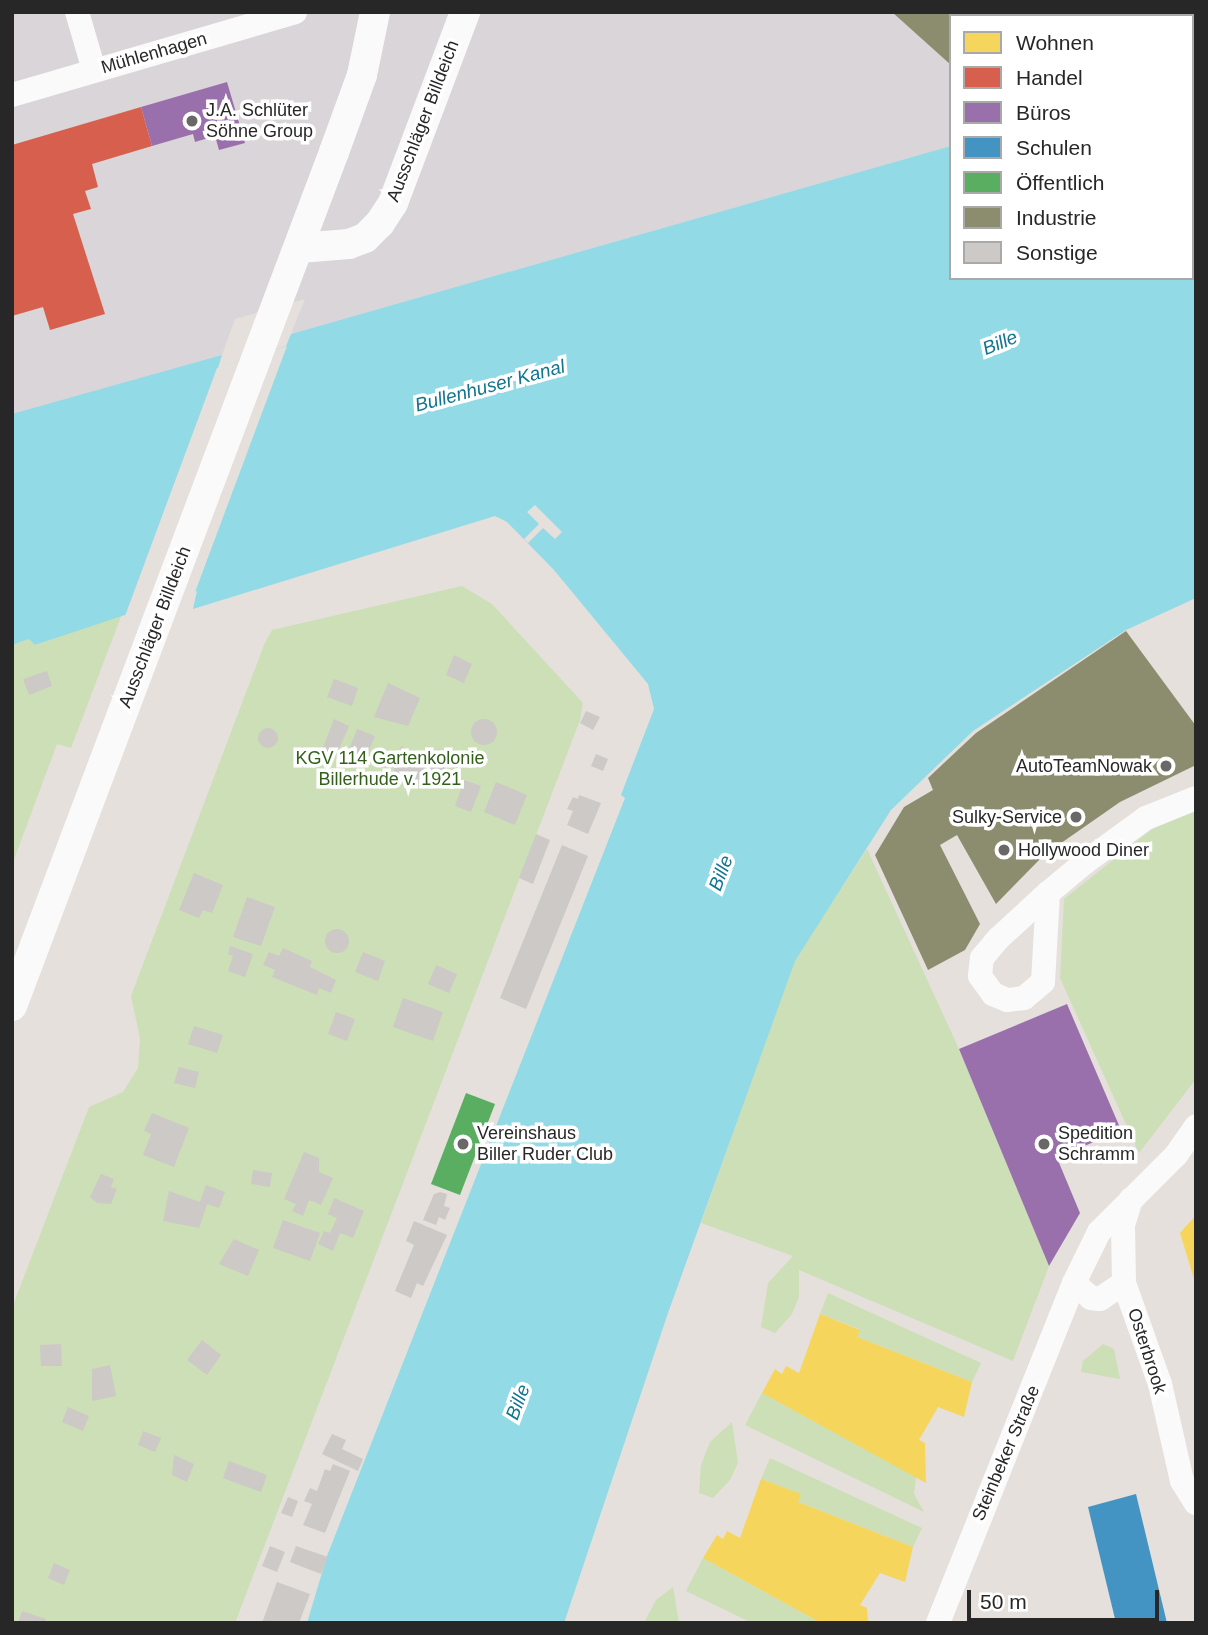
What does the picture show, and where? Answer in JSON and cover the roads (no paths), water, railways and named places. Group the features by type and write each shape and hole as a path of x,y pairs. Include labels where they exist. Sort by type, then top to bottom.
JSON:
{"street":[{"path":"78,12 94,70"},
{"name":"Mühlenhagen","path":"12,95 295,12"},
{"name":"Ausschläger Billdeich","path":"12,1006 299,248 362,75 375,12"},
{"name":"Ausschläger Billdeich","path":"299,248 349,244 380,223 393,203 465,12"},
{"path":"1048,893 1146,818 1196,797"},
{"name":"Steinbeker Straße","path":"938,1623 1074,1283 1100,1233 1132,1196 1176,1155 1196,1126"},
{"name":"Osterbrook","path":"1132,1196 1123,1226 1124,1283 1160,1384 1182,1481 1196,1503"},
{"path":"1074,1283 1100,1300 1124,1283"}],"water":[{"path":"1196,14 1196,598 1126,630 973,731 891,810 795,961 668,1313 564,1623 307,1623 327,1556 625,798 621,795 654,709 648,684 554,570 507,522 495,516 193,609 197,591 35,645 29,639 12,645 12,414 222,355 218,368 286,346 291,334 949,147 949,280 1194,280"}],"place":[{"name":"J.A. Schlüter Söhne Group","path":"192,121"},
{"name":"AutoTeamNowak","path":"1166,766"},
{"name":"Sulky-Service","path":"1076,817"},
{"name":"Hollywood Diner","path":"1004,850"},
{"name":"Vereinshaus Biller Ruder Club","path":"463,1144"},
{"name":"Spedition Schramm","path":"1044,1144"}],"water label":[{"name":"Bille","path":"1000,343"},
{"name":"Bullenhuser Kanal","path":"490,386"},
{"name":"Bille","path":"721,873"},
{"name":"Bille","path":"518,1402"}],"park label":[{"name":"KGV 114 Gartenkolonie Billerhude v. 1921","path":"390,769"}]}
